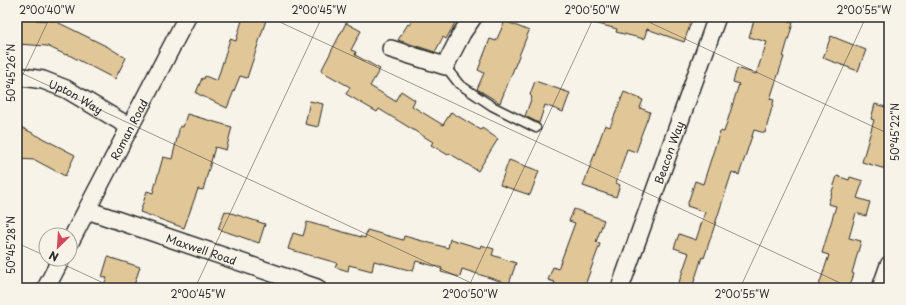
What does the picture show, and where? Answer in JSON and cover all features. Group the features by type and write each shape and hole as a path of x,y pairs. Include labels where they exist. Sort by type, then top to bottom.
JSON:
{"street":[{"name":"Roman Road","path":"78,227 187,17"},
{"path":"390,49 445,66 462,33 473,17"},
{"name":"Beacon Way","path":"620,288 716,17"},
{"name":"Upton Way","path":"17,76 43,80 66,89 130,127"},
{"name":"Maxwell Road","path":"87,210 317,288"},
{"path":"881,288 889,266"},
{"path":"46,288 57,267"}],"lane":[{"path":"445,66 459,84 492,106 536,128"}],"building":[{"path":"17,17 36,17 36,20 55,21 108,47 126,58 115,79 67,54 66,55 47,46 17,44"},
{"path":"243,17 267,17 247,78 240,76 227,108 196,93 202,78 204,79 205,76 217,81 230,39 236,41"},
{"path":"414,17 446,17 455,23 446,39 443,37 435,52 398,40 408,24 410,25"},
{"path":"588,17 693,17 684,42 647,29 644,39 616,32 617,29 587,21"},
{"path":"755,17 778,17 793,23 784,57 770,99 774,100 765,133 754,130 739,175 732,172 704,258 702,257 692,288 677,288 689,253 674,248 679,234 696,240 705,212 687,206 695,181 703,184 720,131 724,132 739,84 733,82 737,68 756,74 767,42 749,37"},
{"path":"505,21 529,31 500,103 477,89 484,73 478,70 490,39 496,41"},
{"path":"346,23 361,31 351,50 356,52 355,55 380,69 370,86 395,101 401,91 415,100 412,106 443,125 451,112 481,130 482,128 498,139 478,171 449,153 448,155 431,145 433,142 379,109 377,112 346,94 350,87 321,71"},
{"path":"831,36 866,50 858,71 823,58"},
{"path":"535,81 570,93 563,112 545,105 539,123 525,116 532,97 530,95"},
{"path":"624,92 643,100 640,108 650,112 636,152 627,149 616,183 620,185 616,197 583,186 605,125 610,127"},
{"path":"310,101 323,104 318,127 305,124"},
{"path":"875,104 889,108 889,136 885,152 889,153 889,170 862,162 874,120 871,119"},
{"path":"187,114 232,127 226,150 215,147 203,190 198,189 184,228 140,212 147,191 153,193 163,157 172,159 180,126 183,127"},
{"path":"17,125 75,155 65,176 35,160 17,159"},
{"path":"509,160 539,171 530,195 500,185"},
{"path":"837,176 849,180 850,177 863,181 857,198 870,202 866,216 856,213 849,238 861,241 852,273 854,274 849,288 818,288 829,255 822,253 836,206 828,204"},
{"path":"574,209 604,220 596,242 600,244 584,288 552,288 555,282 548,280 553,267 558,269 575,223 569,221"},
{"path":"225,211 265,224 259,243 218,229"},
{"path":"307,222 365,238 367,230 403,240 404,236 448,248 450,239 480,248 481,245 494,249 492,255 516,263 509,284 462,269 460,277 441,272 442,268 416,261 413,271 374,261 372,271 349,265 348,271 335,267 337,263 288,249 293,233 303,236"},
{"path":"108,257 140,267 133,288 102,288 107,278 102,277"}]}
